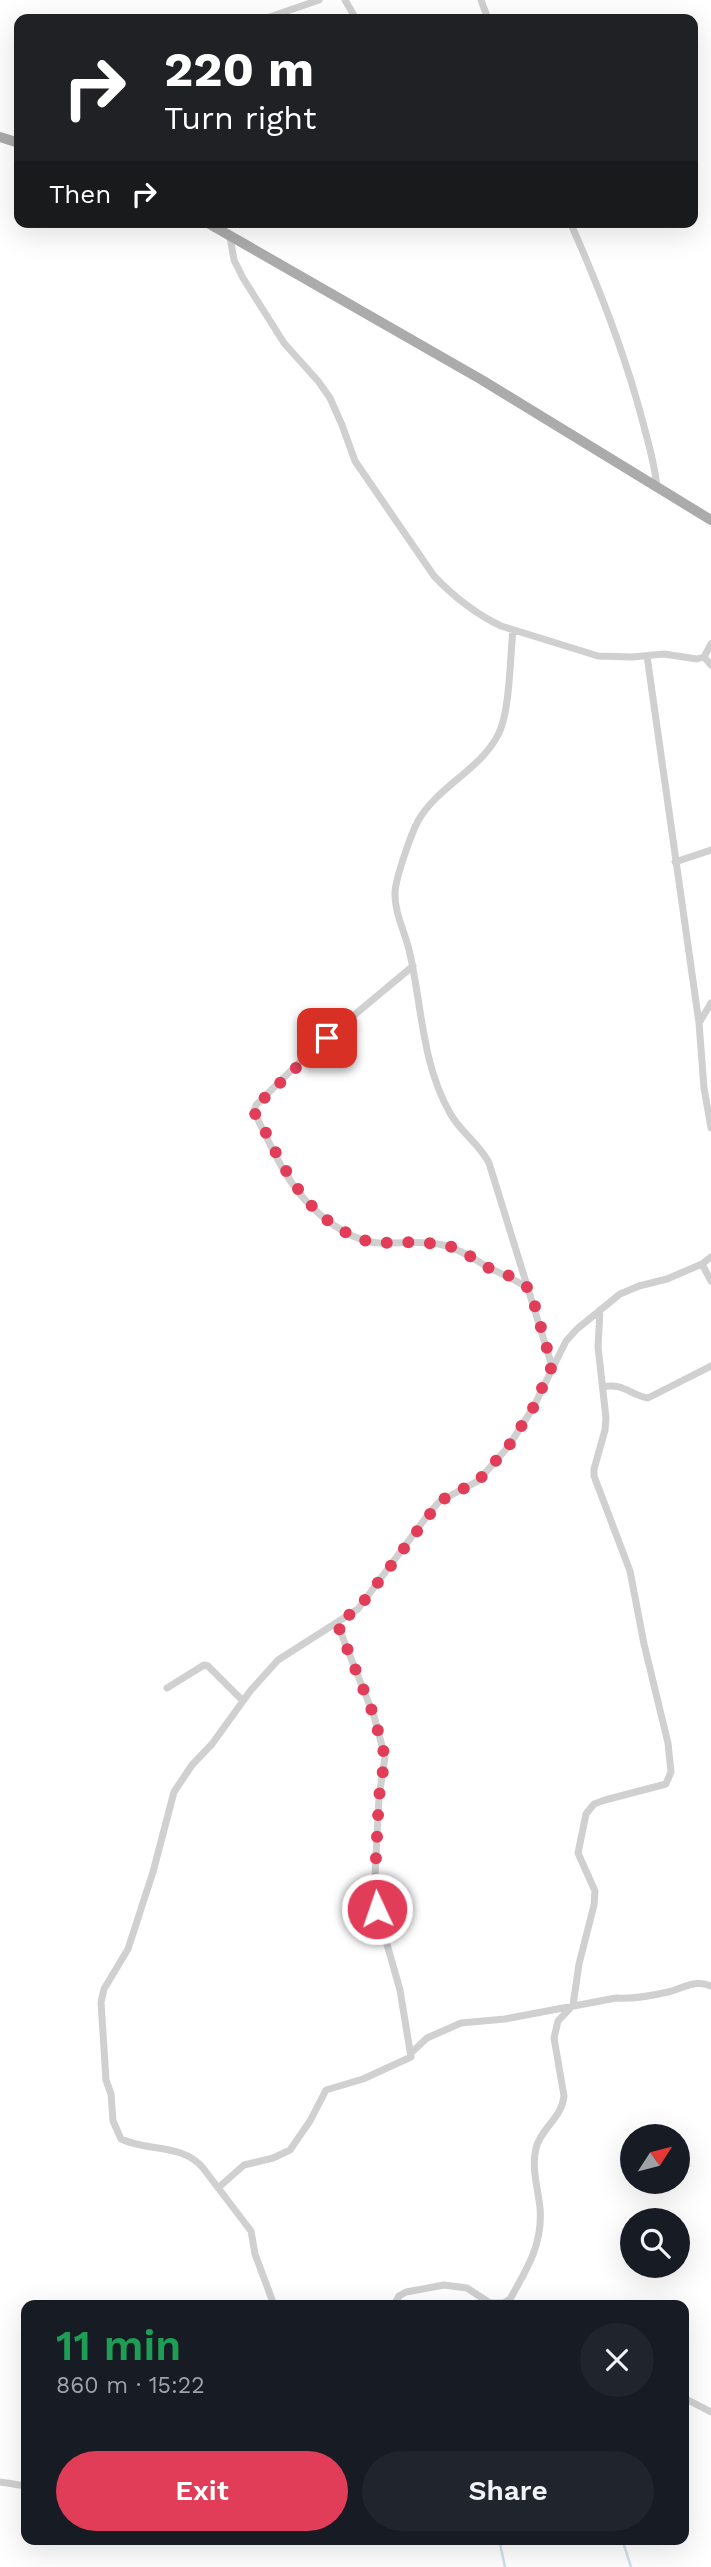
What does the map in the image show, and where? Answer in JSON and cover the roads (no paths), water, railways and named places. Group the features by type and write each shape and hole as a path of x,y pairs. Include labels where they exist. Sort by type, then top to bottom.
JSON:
{"main road":[{"path":"217,228 482,380 711,520"}],"street":[{"path":"278,14 319,0"},
{"path":"573,228 630,373 651,452 657,488"},
{"path":"230,237 231,250 243,278 284,343 330,398 355,461 444,587 488,620 598,656 664,654 697,659 704,657 711,644"},
{"path":"513,630 506,699 499,733 485,752 418,821 396,884 397,910 413,966 418,1007 432,1070 449,1113 482,1149 489,1163 552,1366"},
{"path":"647,656 699,1023 704,1088 711,1128"},
{"path":"704,657 711,666"},
{"path":"675,862 711,850"},
{"path":"413,966 310,1052 256,1105 254,1112 281,1166 296,1189 331,1223 374,1243 414,1242 457,1248 530,1289"},
{"path":"699,1023 711,1003"},
{"path":"272,2300 255,2254 251,2231 195,2159 175,2150 129,2143 121,2139 113,2120 111,2094 105,2071 101,2002 104,1989 128,1949 153,1872 174,1792 192,1765 212,1744 243,1701 278,1660 358,1609 440,1501 478,1481 508,1447 533,1408 566,1341 600,1309 621,1294 667,1279 702,1264 711,1257"},
{"path":"702,1264 711,1281"},
{"path":"513,2300 533,2260 540,2222 534,2171 539,2140 563,2106 564,2096 554,2038 558,2021 573,2006 579,1964 594,1905 595,1891 578,1853 586,1814 594,1804 666,1784 671,1772 668,1743 630,1572 594,1476 605,1430 598,1347 600,1309"},
{"path":"603,1387 618,1385 640,1397 648,1398 711,1366"},
{"path":"218,2188 244,2165 273,2158 289,2150 310,2121 326,2090 363,2079 409,2059 411,2053 400,1990 377,1909 375,1877 379,1797 385,1757 374,1716 337,1623"},
{"path":"167,1688 204,1665 243,1701"},
{"path":"411,2053 427,2038 461,2023 505,2019 668,1992 694,1982 711,1986"},
{"path":"397,2300 406,2292 444,2285 467,2288 485,2300"},
{"path":"689,2401 711,2412"},
{"path":"0,2482 21,2485"}],"waterway":[{"path":"500,2545 505,2567"},
{"path":"624,2545 631,2567"}]}
